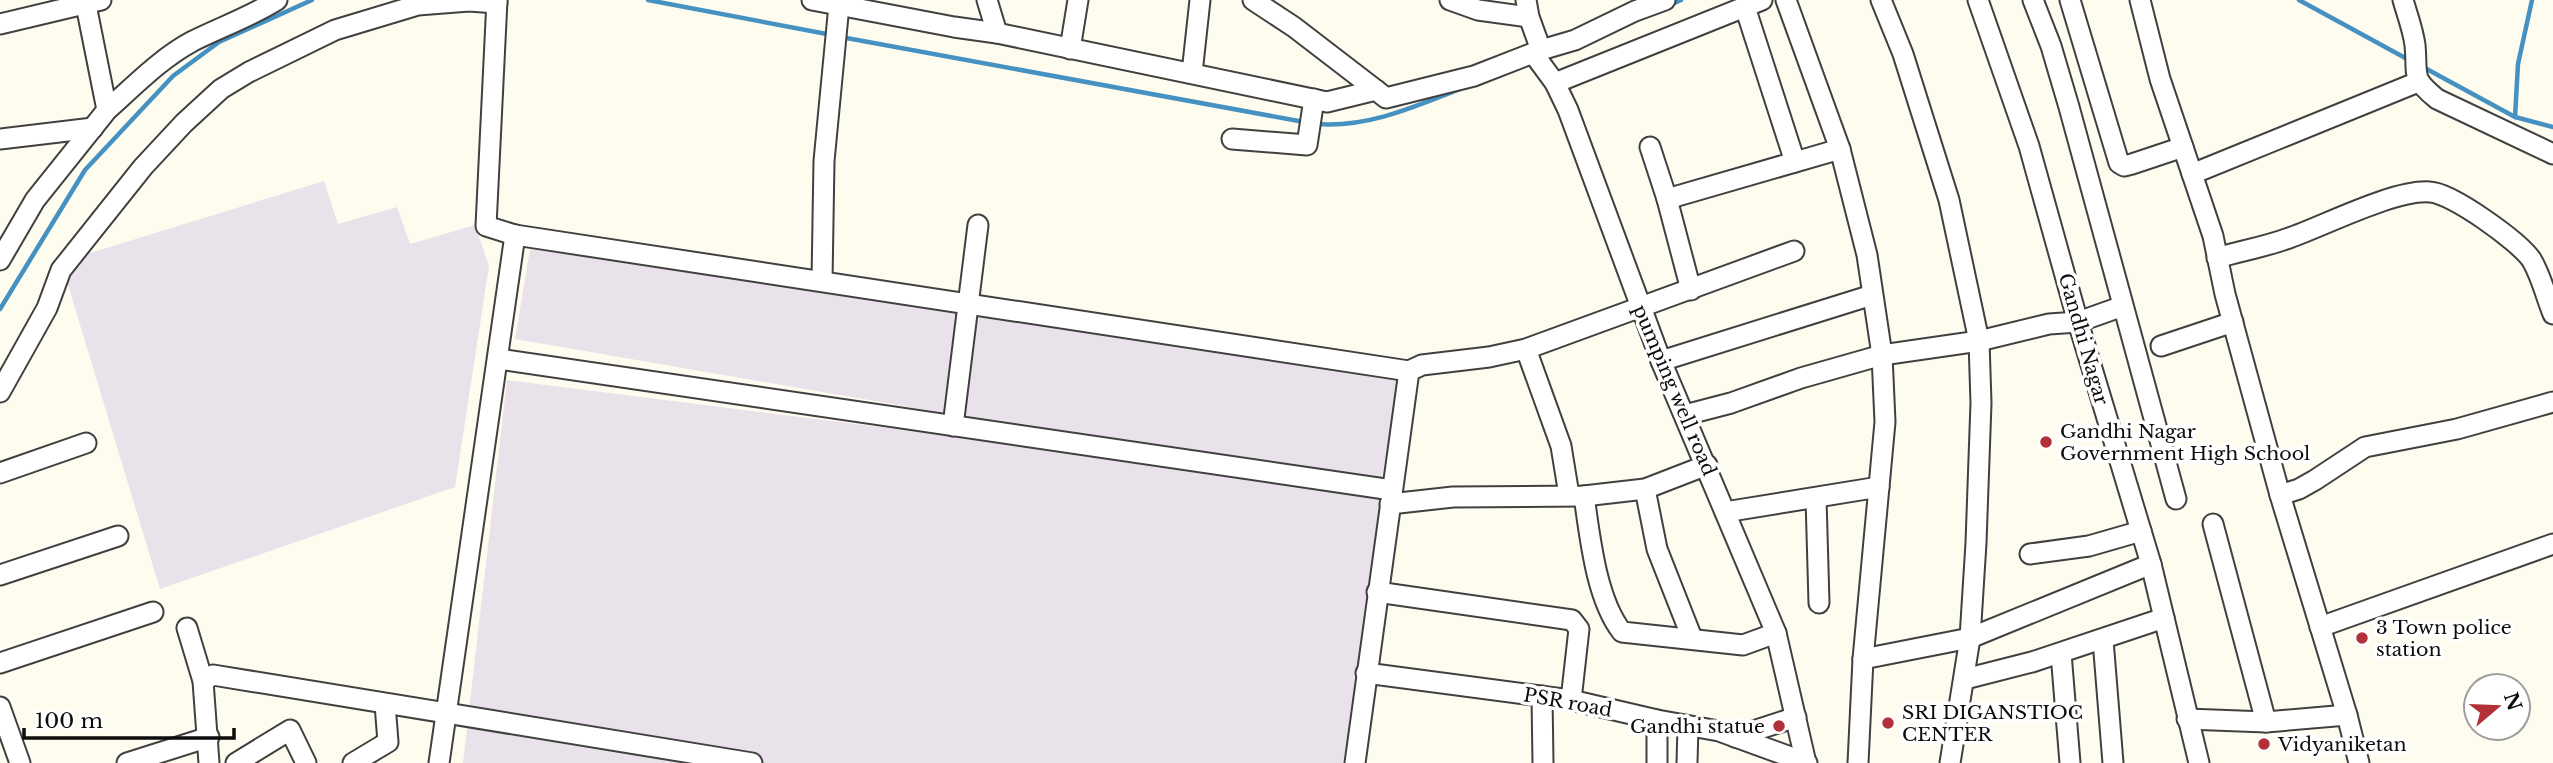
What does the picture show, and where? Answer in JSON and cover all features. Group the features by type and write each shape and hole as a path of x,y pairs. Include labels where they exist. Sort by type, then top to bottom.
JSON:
{"street":[{"path":"0,260 6,239 107,110 148,73 191,43 256,13 277,0"},
{"path":"812,0 839,5 866,5 1192,73 1311,116"},
{"path":"987,0 997,33"},
{"path":"1070,49 1077,0"},
{"path":"1192,73 1200,0"},
{"path":"1253,0 1294,27 1386,99 1474,75 1541,62 1754,3 1795,162"},
{"path":"1450,0 1478,10 1527,9"},
{"path":"1541,62 1575,40 1635,11 1665,0"},
{"path":"1786,0 1840,149 1867,255 1882,355 1885,422 1863,659 1858,763"},
{"path":"1881,0 1910,76 1949,200 1979,341 1981,417 1970,638 1965,679 1957,708 1953,762"},
{"name":"Gandhi Nagar","path":"1978,0 2029,146 2078,322 2151,564 2199,763"},
{"path":"2034,0 2051,46 2103,225 2176,499"},
{"path":"2070,0 2119,163 2124,166 2183,147"},
{"path":"2140,0 2160,79 2213,236 2233,322 2280,495 2359,763"},
{"path":"2403,0 2415,44 2417,75 2438,99 2553,154"},
{"path":"0,24 91,1 107,110"},
{"path":"0,392 47,308 61,270 143,167 184,123 221,89 249,72 346,26 418,5 497,2 486,226 515,235 1409,370 1422,365 1489,357 1526,349 1794,251"},
{"path":"821,281 824,161 839,5"},
{"name":"pumping well road","path":"1527,9 1541,62 1568,110 1661,361 1776,633 1807,763"},
{"path":"2192,174 2417,75"},
{"path":"1232,139 1307,145 1311,116 1327,102 1376,90"},
{"path":"0,139 93,128"},
{"path":"1650,147 1691,290"},
{"path":"1667,200 1840,149"},
{"path":"2217,258 2287,239 2409,194 2431,191 2462,205 2503,234 2531,259 2553,314"},
{"path":"953,426 978,225"},
{"path":"439,763 515,235"},
{"path":"1661,361 1872,295"},
{"path":"1685,415 1882,355 1979,341 2049,324 2078,322 2123,306"},
{"path":"2161,346 2233,322"},
{"path":"1526,349 1561,446 1614,623 1622,632 1743,645 1776,633"},
{"path":"499,359 953,426 1391,497 1577,496 1645,489 1707,466"},
{"path":"1355,763 1409,370"},
{"path":"2280,495 2300,489 2365,447 2457,429 2553,402"},
{"path":"0,473 86,443"},
{"path":"1725,512 1879,487"},
{"path":"1645,489 1657,549 1692,638"},
{"path":"1816,498 1819,603"},
{"path":"2213,524 2266,722"},
{"path":"2030,554 2089,546 2141,531"},
{"path":"0,575 118,536"},
{"path":"2320,627 2553,544"},
{"path":"1863,659 1970,638 2151,564"},
{"path":"1377,592 1572,620 1579,629 1571,700"},
{"path":"0,663 153,612"},
{"path":"1965,679 2103,640 2164,618"},
{"path":"187,628 203,681 209,763"},
{"path":"2103,640 2113,763"},
{"path":"2060,653 2070,763"},
{"name":"PSR road","path":"1366,673 1571,700 1718,731 1769,756 1807,763"},
{"path":"203,681 213,675 752,763"},
{"path":"1542,696 1543,763"},
{"path":"353,763 388,742 385,704"},
{"path":"0,707 20,763"},
{"path":"2187,719 2266,722 2347,715"},
{"path":"1735,737 1796,717"},
{"path":"1657,720 1657,763"},
{"path":"1687,763 1688,726"},
{"path":"236,763 290,730 306,763"},
{"path":"127,763 209,737"}],"shaded area":[{"path":"324,181 338,224 397,207 410,244 475,225 489,266 455,487 160,589 61,262"},
{"path":"530,249 1400,378 1380,488 515,339"},
{"path":"507,380 1388,491 1343,763 463,763"}],"waterway":[{"path":"0,309 85,170 173,76 219,42 312,0"},
{"path":"648,0 832,35"},
{"path":"1670,5 1681,0"},
{"path":"2299,0 2409,60"},
{"path":"2532,0 2518,64 2515,117 2553,127"},
{"path":"841,37 1304,122"},
{"path":"2423,67 2515,117"},
{"path":"1317,124 1354,123 1372,119 1408,109 1460,89"}],"place":[{"name":"Gandhi Nagar Government High School","path":"2046,442"},
{"name":"3 Town police station","path":"2362,638"},
{"name":"SRI DIGANSTIOC CENTER","path":"1888,723"},
{"name":"Gandhi statue","path":"1779,726"},
{"name":"Vidyaniketan","path":"2264,744"}]}
